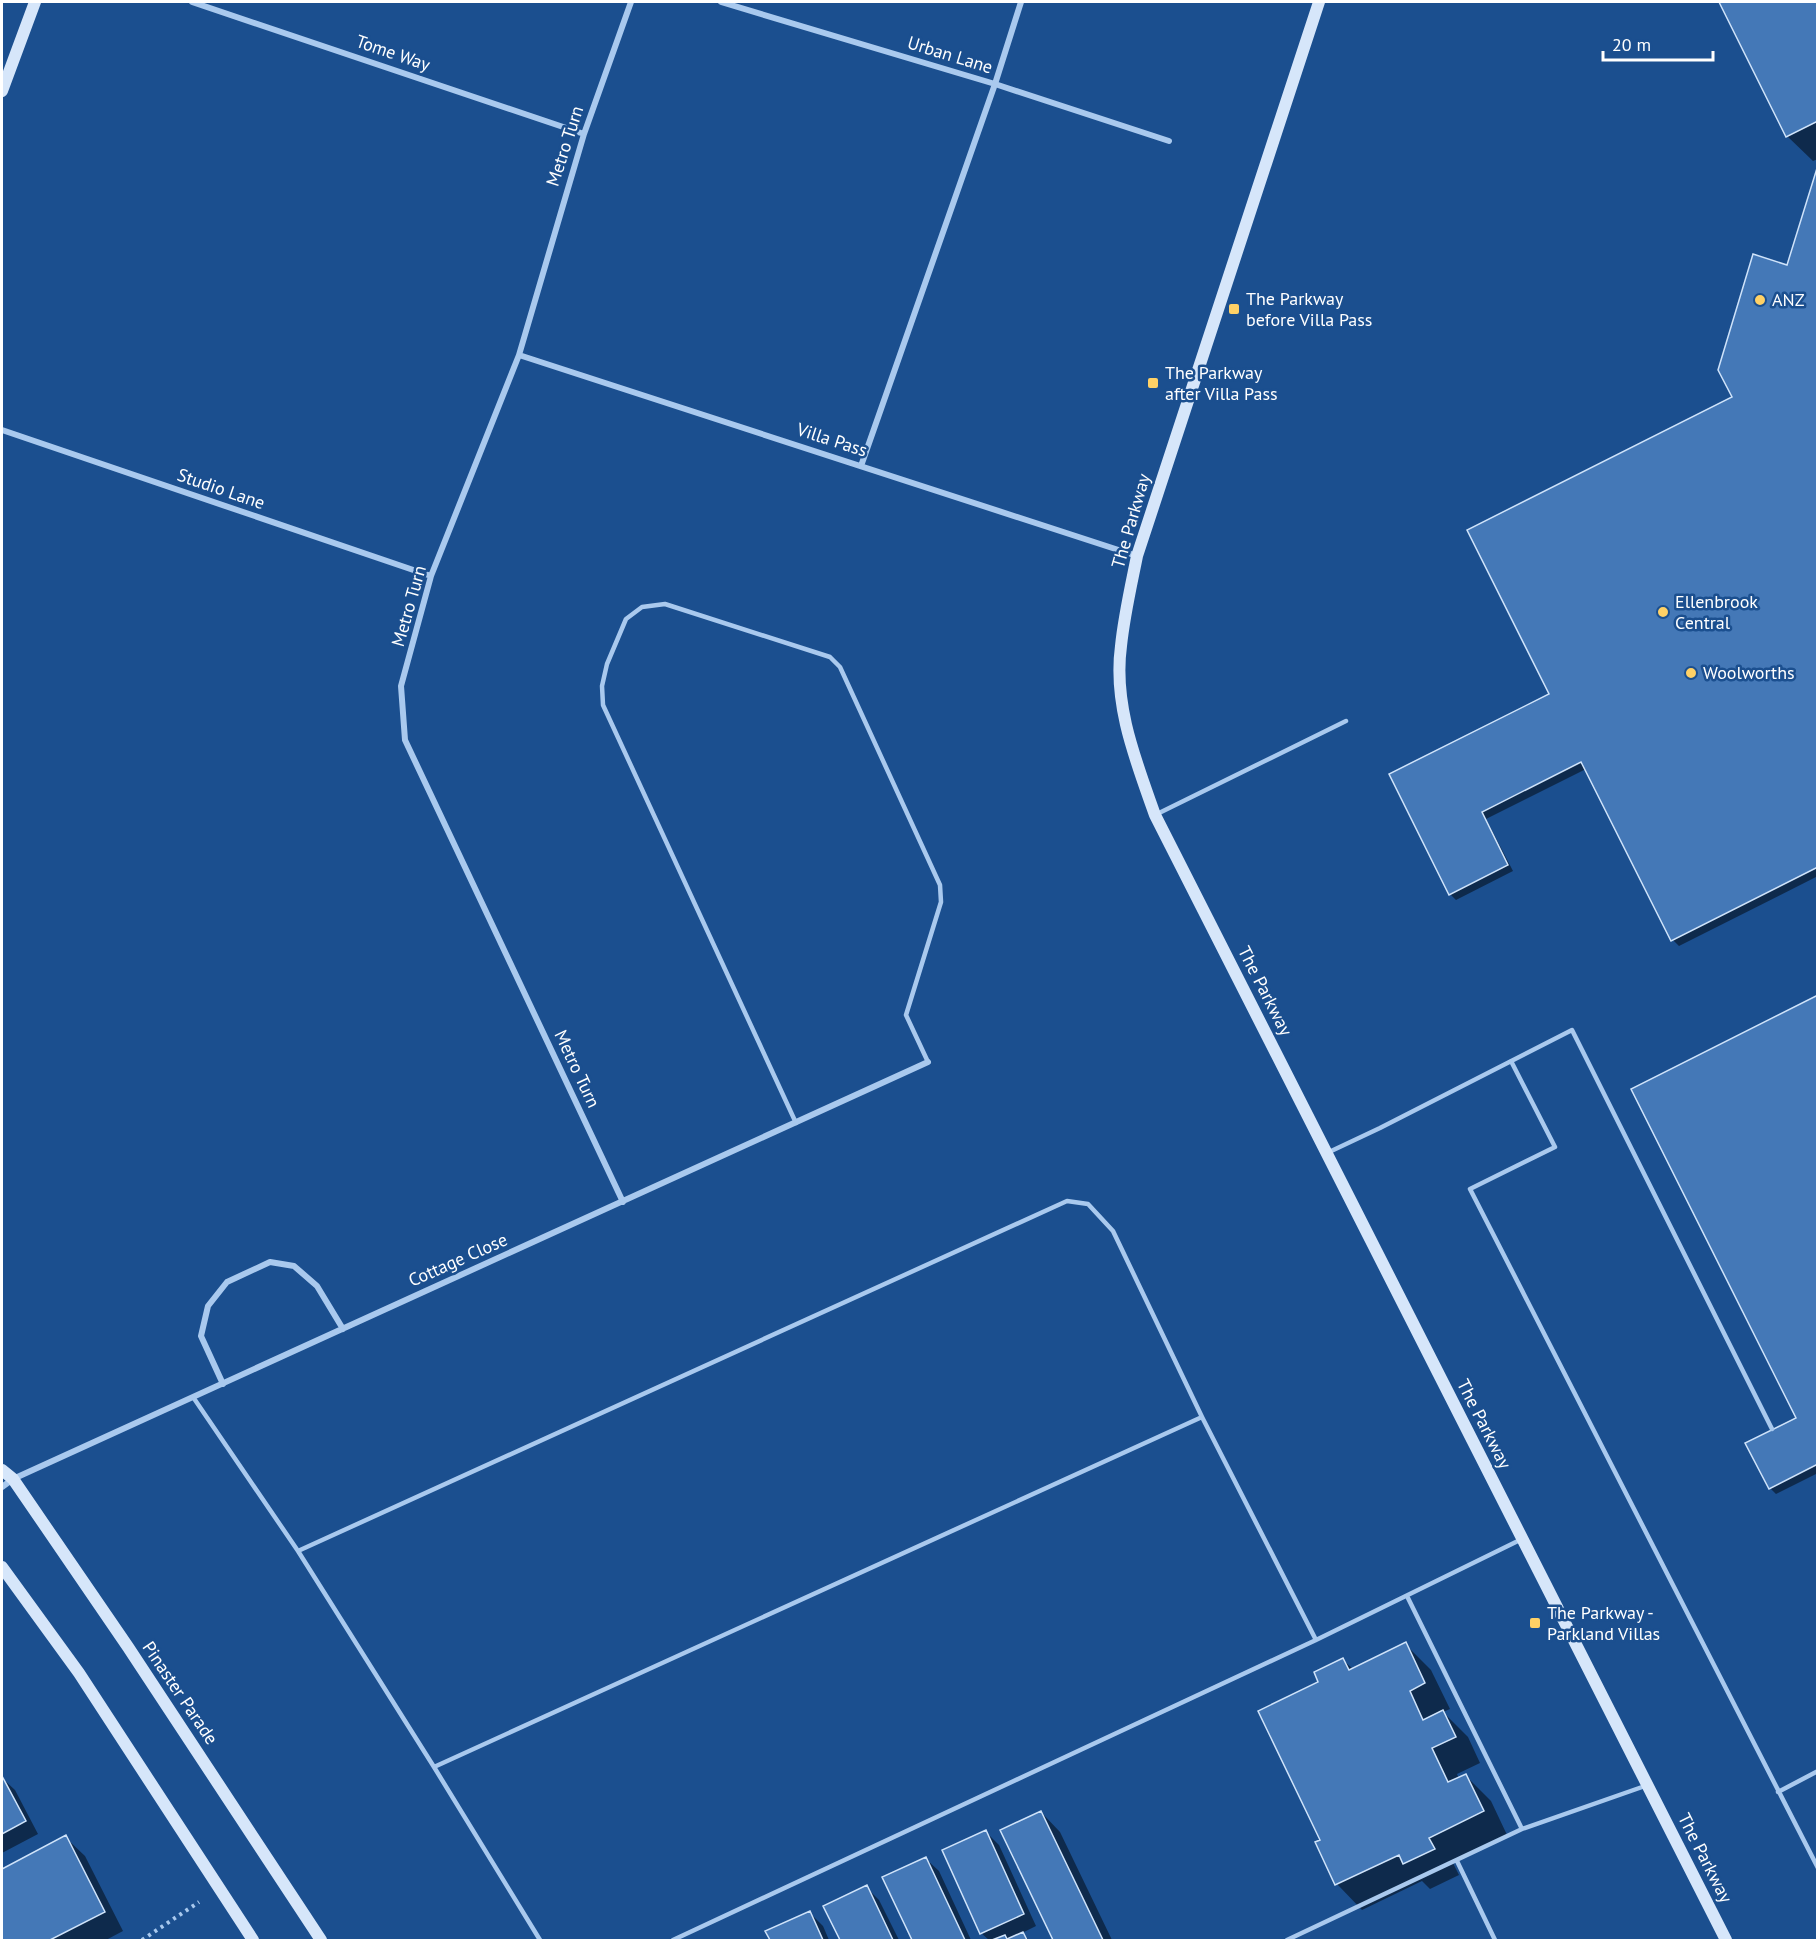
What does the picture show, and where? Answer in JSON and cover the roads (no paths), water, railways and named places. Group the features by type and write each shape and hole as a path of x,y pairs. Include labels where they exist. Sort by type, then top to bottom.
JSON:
{"street":[{"path":"2,91 35,2"},
{"name":"Tome Way","path":"192,2 584,134"},
{"name":"Metro Turn","path":"623,1202 405,740 401,687 432,576 519,355 584,134 631,2"},
{"name":"Urban Lane","path":"721,2 995,84 1169,141"},
{"path":"861,466 995,84 1021,2"},
{"name":"The Parkway","path":"1319,2 1137,556 1120,648 1121,693 1128,735 1155,815 1726,1941"},
{"name":"Villa Pass","path":"519,355 1137,556"},
{"name":"Studio Lane","path":"2,430 432,576"},
{"name":"Cottage Close","path":"2,1487 13,1479 928,1062"},
{"path":"223,1384 201,1336 208,1306 227,1282 270,1262 294,1266 317,1286 343,1329"},
{"name":"Pinaster Parade","path":"2,1470 13,1479 134,1657 321,1941"},
{"path":"2,1567 79,1673 253,1941"}],"lane":[{"path":"796,1123 603,705 602,686 607,664 626,618 642,608 665,604 830,657 840,667 940,885 941,902 906,1015 928,1062"},
{"path":"1155,815 1346,721"},
{"path":"1327,1153 1572,1030 1772,1429"},
{"path":"1511,1061 1555,1147 1470,1188 1818,1868"},
{"path":"298,1551 1067,1201 1088,1204 1113,1231 1202,1418 1316,1640"},
{"path":"193,1397 298,1551 540,1941"},
{"path":"434,1767 1202,1418"},
{"path":"673,1941 1316,1640 1522,1539"},
{"path":"1407,1596 1522,1829"},
{"path":"1778,1792 1818,1771"},
{"path":"1287,1941 1522,1829 1648,1785"},
{"path":"1457,1860 1495,1941"}],"place":[{"name":"ANZ","path":"1760,300"},
{"name":"The Parkway before Villa Pass","path":"1234,309"},
{"name":"The Parkway after Villa Pass","path":"1153,383"},
{"name":"Ellenbrook Central","path":"1663,612"},
{"name":"Woolworths","path":"1691,673"},
{"name":"The Parkway - Parkland Villas","path":"1535,1623"}]}
